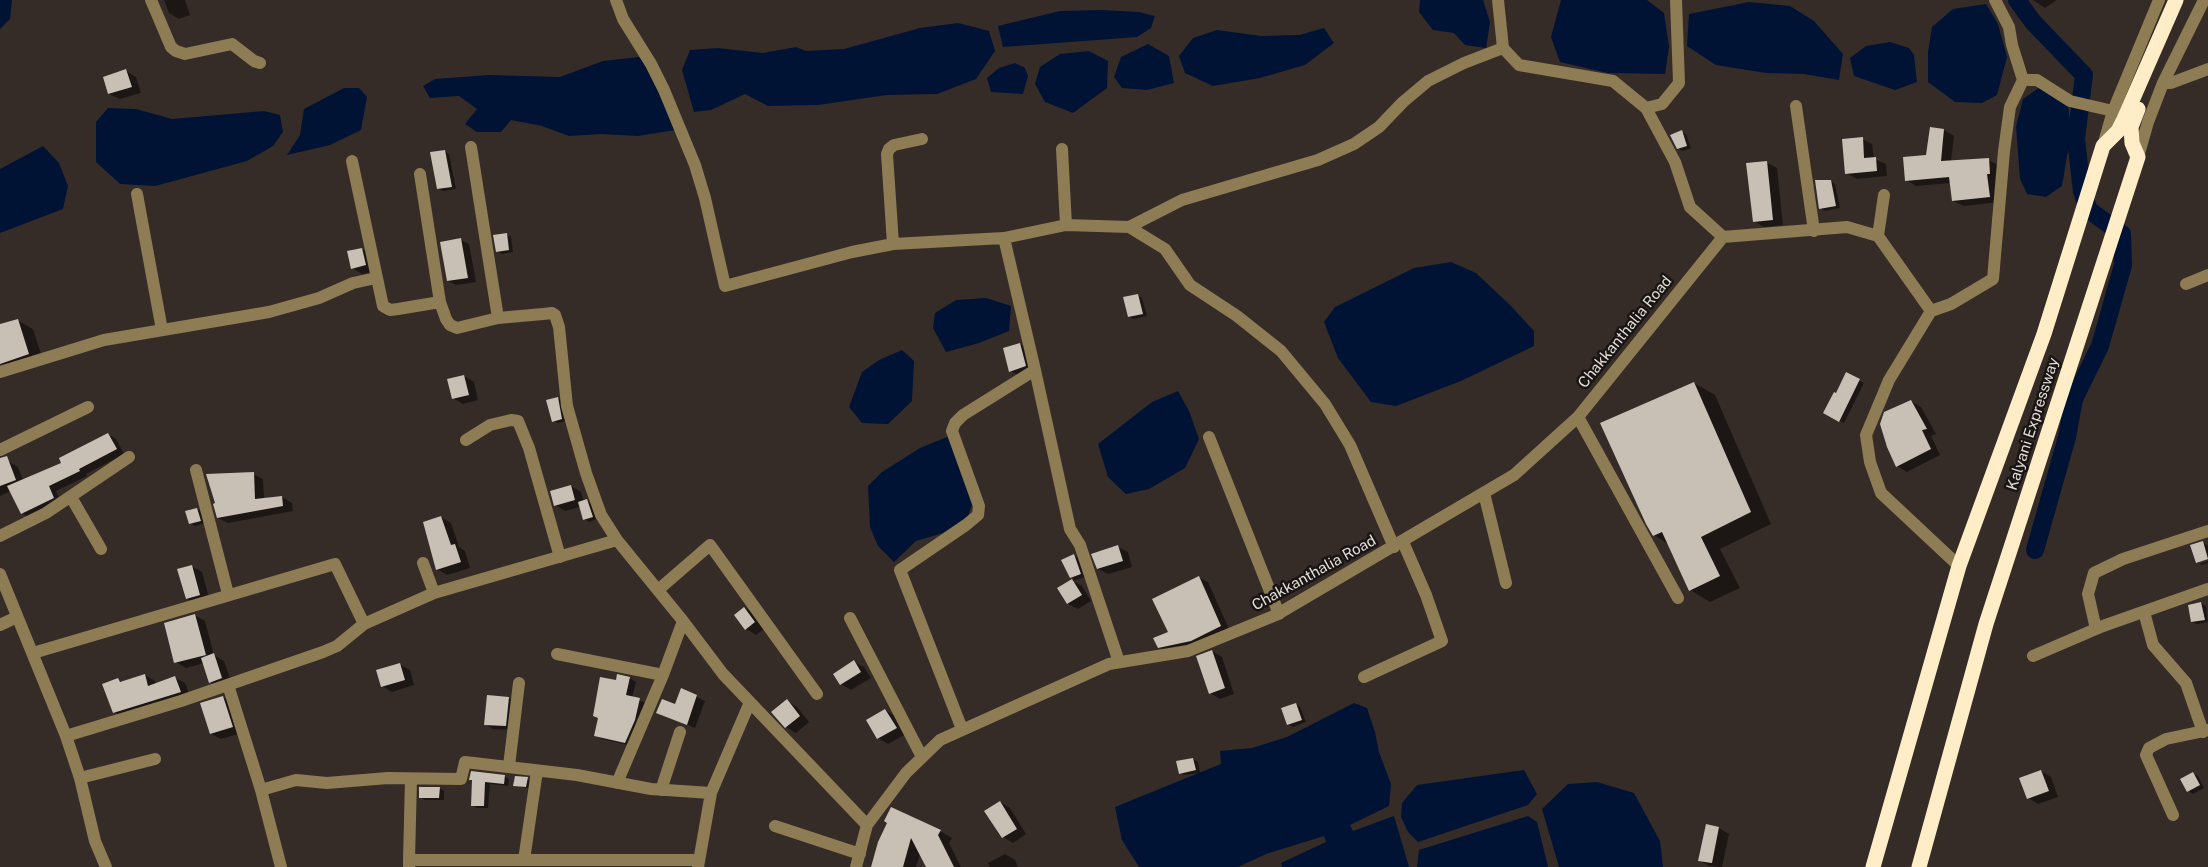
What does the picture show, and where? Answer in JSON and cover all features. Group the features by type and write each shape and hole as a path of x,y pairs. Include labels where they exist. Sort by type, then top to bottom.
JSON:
{"highway":[{"path":"1873,867 1959,566 2044,334 2103,146 2118,130 2176,0"},
{"path":"2138,156 2124,116 2186,0"},
{"name":"Kalyani Expressway","path":"1919,867 1933,822 1986,624 2138,156"}],"street":[{"path":"152,0 171,47 176,51 185,54 232,44 254,61 260,63"},
{"path":"616,0 623,19 660,81 695,165 706,198 724,286 852,252 893,244 1004,238 1066,225 1129,227 1182,200 1318,160 1354,144 1379,126 1428,81 1464,63 1503,48"},
{"path":"1498,0 1503,48 1519,65 1613,81 1646,108 1675,162 1690,207 1723,237 1847,227 1878,236 1931,311"},
{"path":"1646,108 1662,104 1679,83 1676,0"},
{"path":"1959,566 1880,493 1870,462 1866,435 1889,380 1931,311 1951,304 1993,279 2004,151 2010,107 2023,80 2008,27 1995,0"},
{"path":"2023,80 2037,80 2070,102 2124,116 2159,0"},
{"name":"Kalyani Expressway","path":"2138,156 2148,122 2163,83 2204,0"},
{"path":"2163,83 2171,83 2208,69"},
{"path":"1796,106 1814,231"},
{"path":"893,244 887,154 894,145 922,139"},
{"path":"470,146 498,318"},
{"path":"1062,149 1066,225"},
{"path":"352,161 380,302 386,308 398,309 440,302"},
{"path":"420,174 440,302 450,325 457,328 498,318 543,314 555,315 559,327 567,406 601,515 617,540 683,620 723,674 867,825"},
{"path":"137,194 162,330"},
{"path":"1878,236 1884,195"},
{"path":"1129,227 1165,249 1190,285 1236,316 1281,351 1324,404 1350,445 1426,595 1442,641 1364,677"},
{"name":"Chakkanthalia Road","path":"856,867 867,825 906,773 940,740 1108,664 1188,651 1279,614 1399,545 1514,475 1578,416 1723,237"},
{"path":"1004,238 1070,529 1080,544 1119,662"},
{"path":"2186,284 2208,275"},
{"path":"0,372 104,340 269,312 319,298 353,283 376,278"},
{"path":"962,730 900,570 978,515 979,506 952,430 955,423 963,415 1035,370"},
{"path":"0,450 88,407"},
{"path":"1578,416 1678,598"},
{"path":"466,440 490,425 511,420 518,422 532,457 560,557"},
{"path":"1209,437 1279,614"},
{"path":"0,536 46,513 129,457"},
{"path":"196,470 228,594"},
{"path":"1484,493 1506,583"},
{"path":"71,497 101,549"},
{"path":"2096,629 2088,594 2094,572 2108,565 2208,531"},
{"path":"66,736 228,685 337,646 364,624 434,593 617,540"},
{"path":"658,590 710,545 817,694"},
{"path":"423,563 434,593"},
{"path":"34,653 228,594 335,564 364,624"},
{"path":"0,574 34,653 66,736 80,778 95,841 106,867"},
{"path":"2033,656 2096,629 2208,590"},
{"path":"2144,612 2153,645 2186,683 2206,731 2156,742 2149,748 2146,755 2173,815"},
{"path":"0,625 17,617"},
{"path":"850,618 922,757"},
{"path":"617,783 663,675 683,620"},
{"path":"557,654 663,675"},
{"path":"510,766 519,683"},
{"path":"228,685 261,790 281,867"},
{"path":"410,778 409,863 490,863 524,860 541,864 698,864 712,793 750,702"},
{"path":"661,790 680,732"},
{"path":"80,778 155,758"},
{"path":"261,790 296,780 327,783 410,778 461,779 465,762 510,766 536,772 577,775 661,790 712,793"},
{"path":"524,860 536,772"},
{"path":"775,826 860,854"}],"water":[{"path":"0,0 12,0 10,19 0,29"},
{"path":"1420,0 1483,0 1490,22 1486,48 1465,45 1454,33 1433,30 1419,12"},
{"path":"1561,0 1647,0 1664,13 1669,47 1665,74 1608,73 1560,62 1551,37"},
{"path":"1749,2 1790,6 1814,21 1843,54 1839,80 1804,74 1766,73 1716,65 1687,46 1689,14"},
{"path":"1986,4 1998,24 2007,57 1997,95 1982,103 1955,102 1928,82 1928,52 1932,27 1953,9"},
{"path":"1101,10 1139,12 1155,16 1151,28 1137,37 1003,47 998,26 1060,11"},
{"path":"958,23 989,31 995,51 976,79 937,94 887,95 818,105 768,106 745,94 711,110 694,112 682,70 690,50 718,48 763,53 796,47 806,51 844,49 920,28"},
{"path":"1324,28 1334,43 1305,65 1260,78 1213,86 1185,73 1179,56 1193,38 1217,30 1261,36 1299,35"},
{"path":"1890,42 1909,48 1914,55 1917,82 1895,90 1854,76 1850,58 1866,46"},
{"path":"1148,44 1169,56 1174,83 1147,90 1122,88 1114,77 1121,57"},
{"path":"1089,51 1108,61 1107,88 1073,113 1045,102 1035,84 1040,67 1060,54"},
{"path":"639,57 657,80 675,130 638,136 601,134 569,136 542,126 511,120 501,132 477,132 465,124 477,109 459,96 430,98 423,86 435,79 489,75 560,77 603,61"},
{"path":"1015,63 1025,68 1028,76 1023,94 991,92 987,78 999,68"},
{"path":"2040,87 2068,104 2071,133 2062,186 2046,197 2027,194 2020,179 2016,127 2023,99"},
{"path":"344,88 359,88 367,97 361,130 330,145 287,155 300,135 304,109"},
{"path":"108,108 136,109 172,119 264,111 280,115 283,132 273,146 247,161 155,186 120,184 96,162 96,122"},
{"path":"43,146 59,163 68,186 63,209 0,233 0,169"},
{"path":"1451,262 1476,273 1511,306 1534,331 1534,346 1461,381 1396,406 1371,402 1338,358 1324,322 1335,307 1414,268"},
{"path":"986,298 1011,306 1009,331 979,343 946,352 933,328 935,313 956,300"},
{"path":"902,350 914,361 912,401 888,424 862,423 849,407 862,372 879,360"},
{"path":"1178,391 1189,411 1199,439 1185,468 1149,489 1126,494 1108,477 1098,444 1152,402"},
{"path":"952,435 974,499 968,516 943,533 916,541 894,562 878,546 870,527 868,486 882,472 920,448"},
{"path":"1354,703 1367,708 1379,752 1391,784 1389,806 1350,825 1353,831 1394,816 1409,867 1282,867 1281,863 1326,842 1324,836 1266,854 1238,867 1139,867 1122,840 1115,807 1221,764 1220,751 1252,748 1287,737"},
{"path":"1524,770 1537,794 1528,805 1418,842 1408,832 1401,817 1402,803 1417,785"},
{"path":"1597,782 1634,793 1660,841 1663,867 1559,867 1542,809 1568,784"},
{"path":"1528,816 1537,822 1548,867 1417,867 1419,850"}],"building":[{"path":"126,69 132,87 108,94 103,77"},
{"path":"1930,127 1944,129 1941,161 1989,158 1990,174 1987,174 1990,197 1952,201 1949,177 1905,181 1903,157 1926,155"},
{"path":"1682,130 1687,146 1677,149 1670,135"},
{"path":"1863,137 1864,158 1876,157 1877,171 1845,174 1842,139"},
{"path":"445,150 452,187 437,189 430,152"},
{"path":"1767,161 1773,220 1753,222 1746,163"},
{"path":"1815,180 1831,180 1836,206 1819,209"},
{"path":"507,233 509,250 496,252 493,235"},
{"path":"461,238 468,278 447,281 440,242"},
{"path":"362,248 366,265 351,269 347,251"},
{"path":"1138,294 1143,314 1128,317 1123,297"},
{"path":"18,319 29,354 0,364 0,324"},
{"path":"1020,343 1026,366 1009,372 1003,348"},
{"path":"1846,372 1860,379 1839,422 1823,413 1834,392 1836,393"},
{"path":"464,375 469,395 452,399 447,379"},
{"path":"1694,382 1751,512 1701,537 1720,576 1689,591 1662,532 1653,536 1646,524 1600,423"},
{"path":"558,397 562,419 552,422 546,400"},
{"path":"1911,400 1927,429 1922,430 1931,449 1896,467 1880,424 1884,412"},
{"path":"108,433 117,449 79,469 80,471 49,486 54,498 21,514 7,486 61,463 59,458"},
{"path":"7,456 16,480 0,486 0,458"},
{"path":"254,472 255,499 282,496 283,506 217,518 213,504 215,503 206,474"},
{"path":"571,485 575,500 554,506 550,491"},
{"path":"587,499 593,517 583,520 578,502"},
{"path":"197,508 201,521 189,524 185,511"},
{"path":"441,516 451,545 455,544 461,562 436,570 423,522"},
{"path":"2203,541 2208,559 2196,563 2190,545"},
{"path":"1118,545 1123,561 1097,569 1091,554"},
{"path":"1074,554 1081,574 1070,578 1061,560"},
{"path":"192,565 200,595 186,599 177,569"},
{"path":"1199,576 1221,626 1191,641 1158,648 1153,638 1168,632 1152,599"},
{"path":"1072,579 1082,595 1067,604 1057,588"},
{"path":"2201,602 2205,620 2191,622 2188,605"},
{"path":"744,607 755,622 745,630 734,615"},
{"path":"195,614 206,655 174,663 164,623"},
{"path":"1212,650 1225,688 1209,694 1196,656"},
{"path":"214,653 222,678 209,683 201,658"},
{"path":"854,660 861,672 840,685 833,674"},
{"path":"400,663 405,680 381,687 376,670"},
{"path":"145,674 148,686 175,676 181,692 113,713 102,684 118,678 120,682"},
{"path":"617,674 630,677 626,695 640,698 635,720 625,743 594,736 598,718 593,716 600,677 616,680"},
{"path":"681,688 697,695 687,725 656,713 662,699 675,704"},
{"path":"487,695 509,697 506,726 484,725"},
{"path":"223,696 233,727 210,734 200,703"},
{"path":"787,699 800,716 785,728 771,712"},
{"path":"1296,703 1302,720 1287,725 1281,708"},
{"path":"885,709 897,728 877,739 866,720"},
{"path":"1193,758 1196,770 1179,774 1176,761"},
{"path":"2041,770 2049,791 2027,799 2019,778"},
{"path":"471,771 505,775 504,784 485,782 484,806 471,806 472,780 469,780"},
{"path":"2193,772 2200,785 2187,792 2180,779"},
{"path":"515,776 528,777 526,787 513,786"},
{"path":"419,787 440,787 439,798 419,798"},
{"path":"1000,801 1017,829 1002,838 984,811"},
{"path":"891,807 941,830 938,835 954,867 926,867 911,838 903,867 871,867 878,842 887,823 884,821"},
{"path":"1706,824 1719,827 1712,863 1698,861"}],"waterway":[{"path":"2017,0 2033,22 2084,75 2076,139 2082,192 2089,210 2122,234 2123,265 2100,346 2074,399 2067,437 2035,550"}]}
